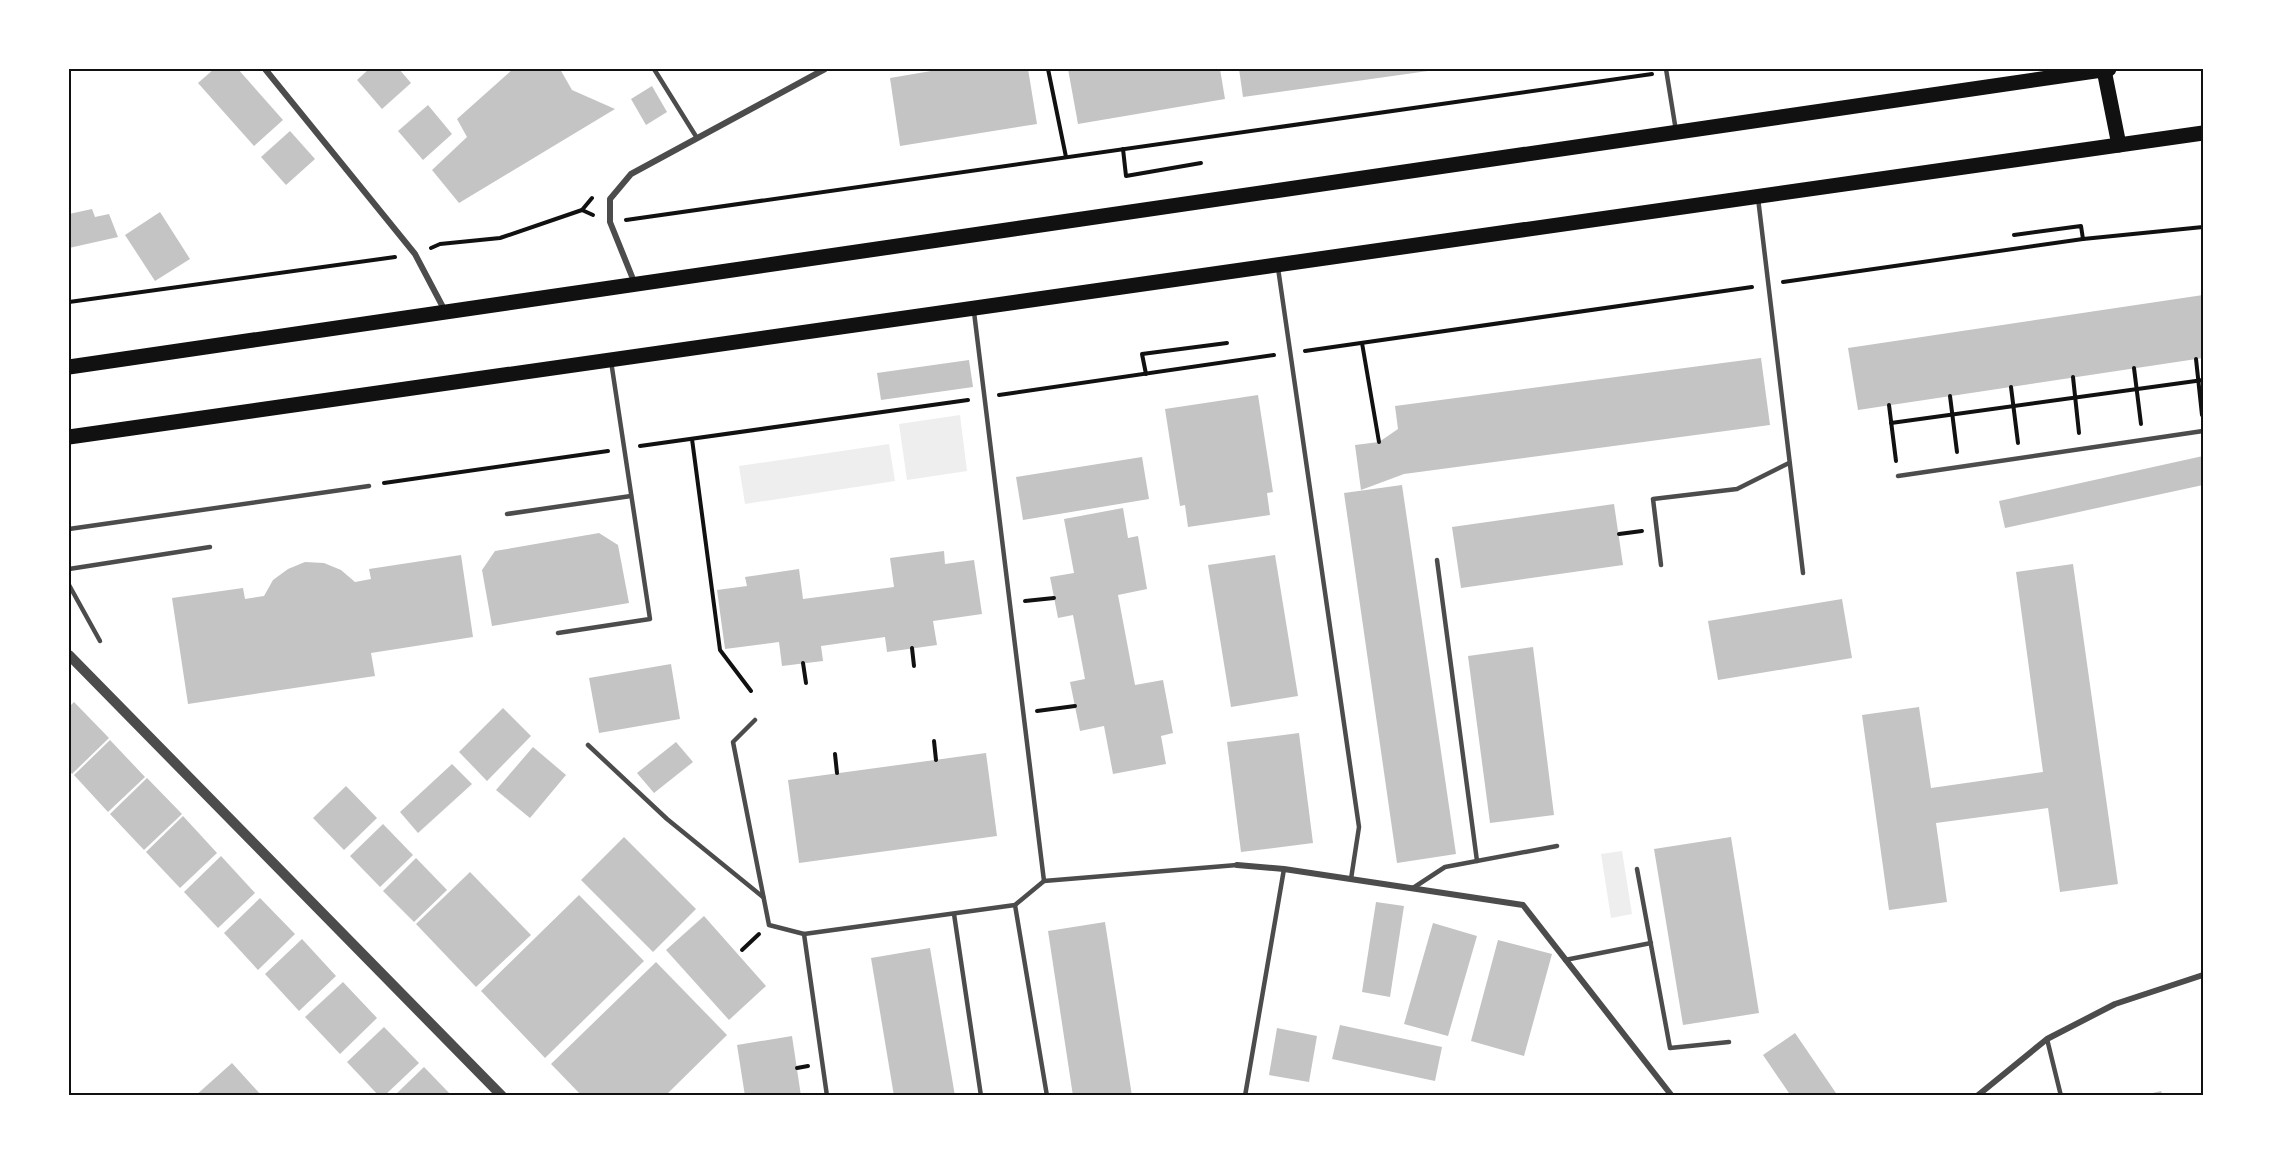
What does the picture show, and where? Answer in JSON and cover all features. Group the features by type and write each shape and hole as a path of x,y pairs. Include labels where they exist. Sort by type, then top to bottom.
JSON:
{"main road":[{"path":"69,367 2106,69 2119,146"},
{"path":"69,437 2203,133"}],"street":[{"path":"265,69 415,254 446,312"},
{"path":"635,285 610,222 610,199 630,174 825,69"},
{"path":"69,655 502,1096"},
{"path":"1237,865 1284,869 1523,905 1672,1096"},
{"path":"1977,1096 2047,1039 2115,1004 2203,975"}],"lane":[{"path":"654,69 697,138"},
{"path":"1666,70 1676,133"},
{"path":"1758,197 1803,573"},
{"path":"1277,265 1359,827 1351,879"},
{"path":"973,308 1044,881"},
{"path":"558,633 650,620 611,360"},
{"path":"1898,476 2203,431"},
{"path":"1661,565 1653,499 1737,489 1789,463"},
{"path":"69,529 369,486"},
{"path":"507,514 631,496"},
{"path":"69,569 210,547"},
{"path":"1437,560 1477,861"},
{"path":"69,585 100,641"},
{"path":"755,720 733,742 769,925 804,934 1016,905 1044,881 1237,865"},
{"path":"588,746 667,819 763,897"},
{"path":"1413,888 1445,867 1557,846"},
{"path":"1245,1096 1284,869"},
{"path":"1637,869 1670,1048 1729,1042"},
{"path":"1016,905 1047,1096"},
{"path":"954,914 981,1096"},
{"path":"804,934 827,1096"},
{"path":"1565,960 1651,943"},
{"path":"2047,1039 2061,1096"}],"path":[{"path":"1048,69 1066,157"},
{"path":"582,210 610,222 1666,70"},
{"path":"1123,149 1126,176 1201,164"},
{"path":"69,302 415,254 440,244 500,238 582,210 597,192"},
{"path":"2014,235 2081,226 2083,239"},
{"path":"1146,374 1142,354 1227,343"},
{"path":"1362,343 1379,442"},
{"path":"2196,359 2201,380 2203,424"},
{"path":"2134,368 2143,440"},
{"path":"2073,377 2081,449"},
{"path":"1891,423 2201,380"},
{"path":"2011,387 2020,458"},
{"path":"1950,396 1959,467"},
{"path":"1889,405 1898,476"},
{"path":"692,439 720,650 751,692"},
{"path":"1009,603 1054,598"},
{"path":"912,648 914,666"},
{"path":"803,663 806,683"},
{"path":"1023,712 1075,706"},
{"path":"934,741 936,760"},
{"path":"835,754 837,773"}],"shaded area":[{"path":"960,415 967,471 907,480 899,424"},
{"path":"889,444 895,481 745,504 739,466"},
{"path":"1622,851 1632,914 1611,918 1601,854"}],"building":[{"path":"214,69 238,69 283,120 254,146 198,83"},
{"path":"369,69 399,69 411,83 382,109 357,80"},
{"path":"513,69 560,69 572,90 615,109 459,203 432,170 467,137 457,119"},
{"path":"943,69 1028,69 1037,124 900,146 890,78"},
{"path":"1068,69 1220,69 1225,99 1078,124"},
{"path":"1239,69 1435,69 1435,70 1243,97"},
{"path":"652,86 667,112 646,125 631,99"},
{"path":"428,105 452,134 423,160 398,131"},
{"path":"290,131 315,159 286,185 261,157"},
{"path":"92,209 95,217 109,214 118,237 69,248 69,214"},
{"path":"160,212 190,259 155,281 125,235"},
{"path":"2203,295 2203,358 1858,410 1848,348"},
{"path":"1761,358 1770,425 1404,474 1361,490 1355,445 1379,442 1398,429 1395,406"},
{"path":"969,360 973,387 881,400 877,373"},
{"path":"1258,395 1273,492 1267,493 1270,515 1188,527 1185,505 1180,506 1165,409"},
{"path":"2203,456 2203,485 2005,528 1999,501"},
{"path":"1142,457 1149,499 1023,520 1016,477"},
{"path":"1402,485 1456,854 1397,863 1344,493"},
{"path":"1614,504 1623,565 1461,588 1452,527"},
{"path":"1123,508 1128,538 1138,536 1147,589 1118,595 1135,685 1163,680 1173,733 1161,736 1166,764 1113,774 1104,726 1080,731 1070,682 1085,679 1073,615 1058,618 1050,577 1074,573 1064,519"},
{"path":"599,533 618,545 629,603 492,626 482,570 495,551"},
{"path":"944,551 945,564 974,560 982,614 933,621 937,645 887,652 885,637 821,646 823,661 782,666 779,642 725,649 717,590 747,586 745,577 799,569 803,599 894,587 890,558"},
{"path":"461,555 473,637 371,653 375,676 188,704 172,598 243,588 245,599 264,596 273,580 288,569 305,562 324,563 341,570 355,582 371,579 369,569"},
{"path":"1275,555 1298,696 1231,707 1208,565"},
{"path":"2073,564 2118,884 2060,892 2048,808 1936,823 1947,902 1889,910 1862,715 1919,707 1931,788 2043,772 2016,572"},
{"path":"1842,599 1852,658 1718,680 1708,621"},
{"path":"1533,647 1554,815 1490,823 1468,656"},
{"path":"671,664 680,719 599,733 589,678"},
{"path":"74,702 109,738 72,774 69,770 69,707"},
{"path":"503,708 531,736 487,781 459,752"},
{"path":"1299,733 1313,843 1241,852 1227,742"},
{"path":"110,740 145,777 108,812 74,775"},
{"path":"676,742 693,762 654,793 637,773"},
{"path":"533,747 566,775 530,818 496,790"},
{"path":"986,753 997,836 799,863 788,780"},
{"path":"452,764 472,784 418,833 400,812"},
{"path":"147,778 182,814 144,850 110,814"},
{"path":"346,786 377,818 344,850 313,818"},
{"path":"183,816 217,853 180,888 146,852"},
{"path":"383,824 413,855 380,887 350,856"},
{"path":"624,837 696,909 653,952 581,880"},
{"path":"1731,837 1759,1013 1683,1025 1654,849"},
{"path":"221,856 255,893 218,928 184,892"},
{"path":"416,858 447,890 414,922 383,891"},
{"path":"470,872 531,935 476,987 416,924"},
{"path":"579,895 644,961 545,1058 481,991"},
{"path":"260,898 295,934 258,970 224,933"},
{"path":"1376,902 1404,906 1390,997 1362,992"},
{"path":"704,916 766,986 729,1020 666,950"},
{"path":"1105,922 1132,1096 1073,1096 1048,931"},
{"path":"1433,923 1477,936 1448,1036 1404,1024"},
{"path":"302,939 336,976 299,1011 265,974"},
{"path":"1498,940 1552,954 1524,1056 1471,1041"},
{"path":"930,948 955,1096 894,1096 871,958"},
{"path":"656,962 727,1035 665,1096 582,1096 551,1064"},
{"path":"343,982 377,1018 340,1054 305,1017"},
{"path":"1340,1025 1442,1047 1435,1081 1332,1059"},
{"path":"384,1027 419,1063 384,1096 379,1096 347,1062"},
{"path":"1277,1028 1317,1036 1309,1082 1269,1075"},
{"path":"1795,1033 1838,1096 1791,1096 1763,1055"},
{"path":"792,1036 801,1096 745,1096 737,1045"},
{"path":"232,1063 262,1096 195,1096"},
{"path":"424,1067 452,1096 394,1096"},
{"path":"2161,1091 2163,1096 2144,1096 2144,1095"}]}
